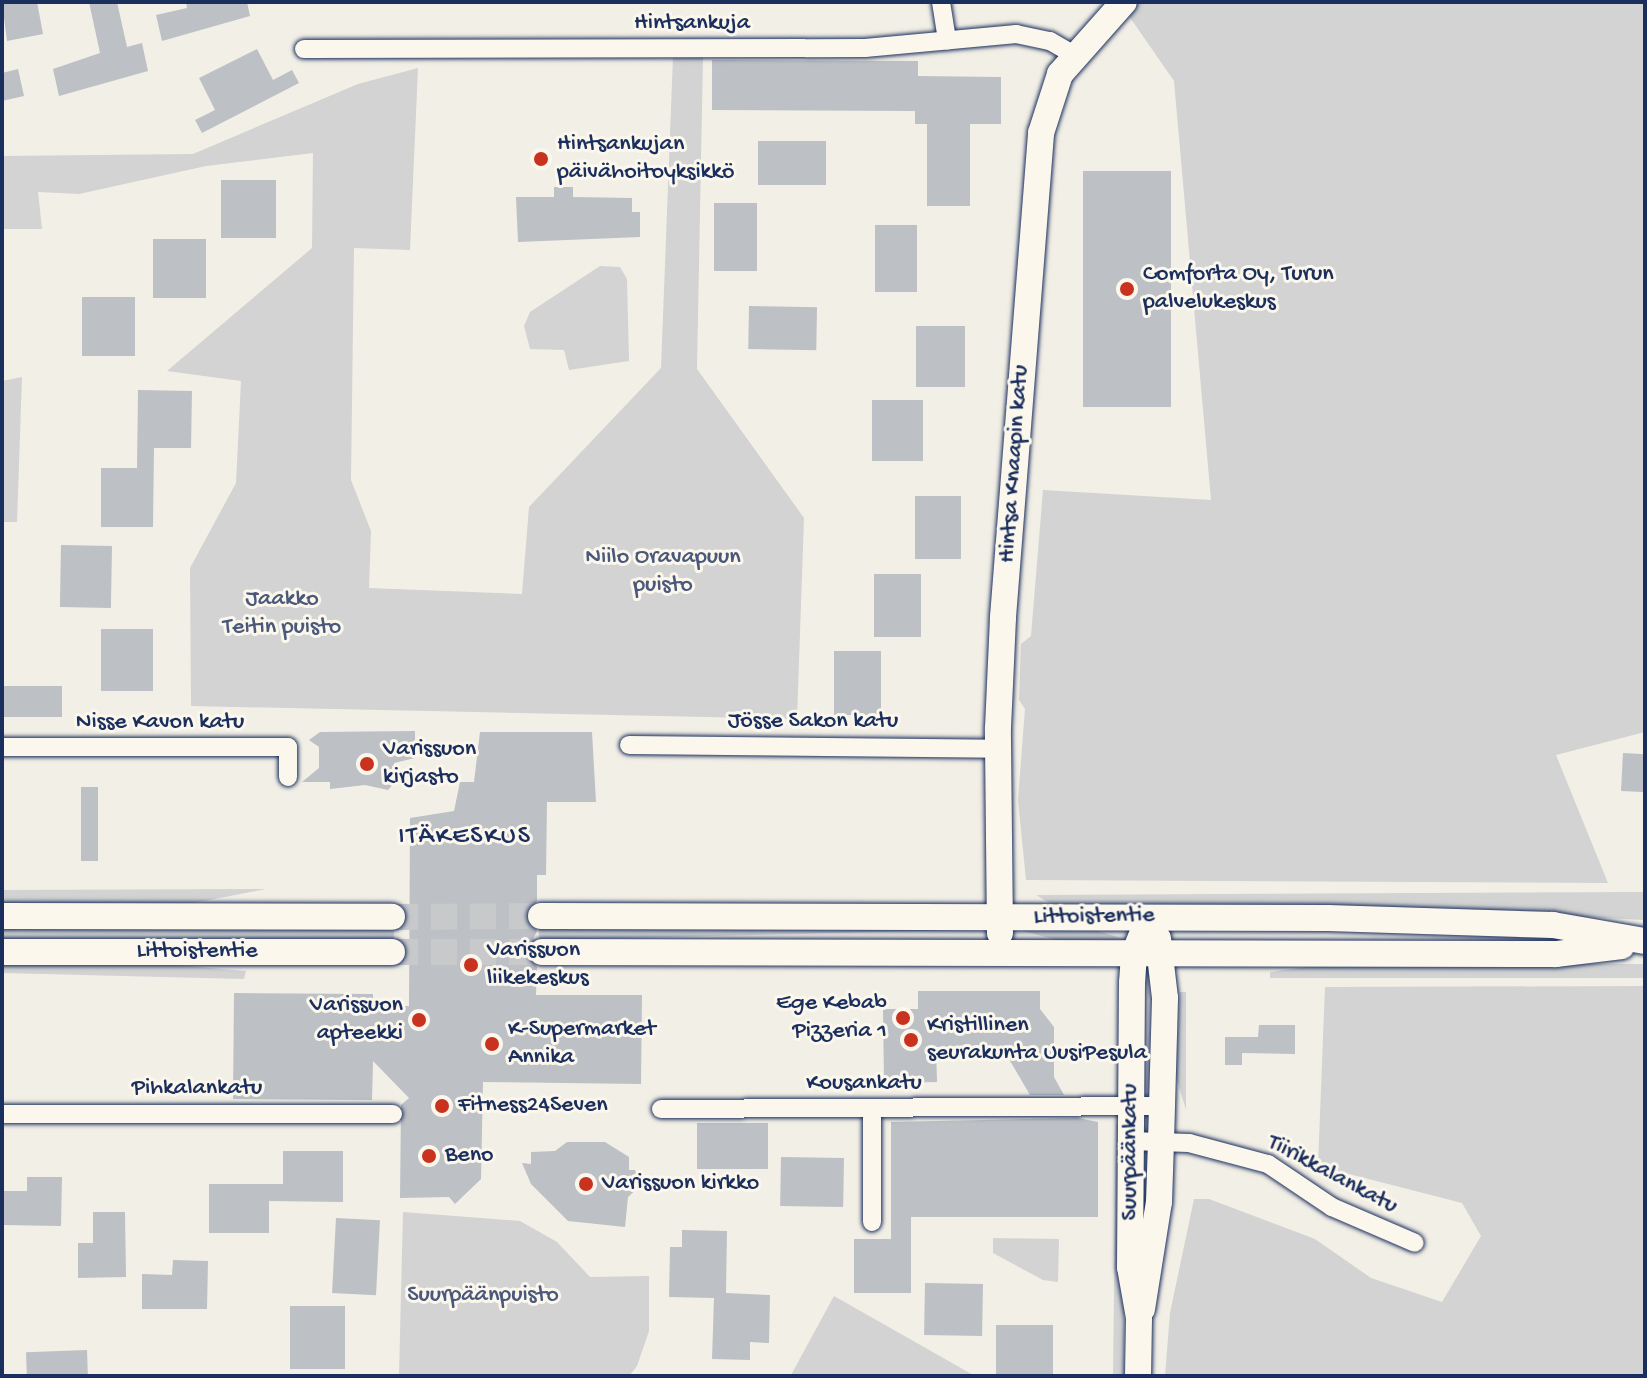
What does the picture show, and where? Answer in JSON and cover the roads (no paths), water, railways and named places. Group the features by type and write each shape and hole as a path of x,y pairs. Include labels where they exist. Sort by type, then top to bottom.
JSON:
{"main road":[{"name":"Hintsa Knaapin katu","path":"1000,953 998,749 1003,617 1041,133 1052,90 1074,55 1124,2"},
{"name":"Littoistentie","path":"2,916 392,917"},
{"name":"Littoistentie","path":"541,916 1151,916 1553,925 1645,942"},
{"name":"Suurpäänkatu","path":"1138,1376 1139,1318 1130,1267 1134,954 1151,916"},
{"name":"Suurpäänkatu","path":"1139,1318 1150,1276 1161,1142 1164,954 1151,916"},
{"name":"Littoistentie","path":"542,952 1556,954 1645,942"},
{"name":"Littoistentie","path":"2,952 392,952"}],"street":[{"path":"941,2 947,41"},
{"name":"Hintsankuja","path":"304,49 865,48 1031,35 1074,55"},
{"name":"Jösse Sakon katu","path":"629,745 998,749"},
{"name":"Nisse Kavon katu","path":"2,747 288,747 288,777"},
{"name":"Kousankatu","path":"661,1109 1162,1106"},
{"path":"872,1109 872,1222"},
{"name":"Pihkalankatu","path":"2,1114 393,1114"},
{"name":"Tiirikkalankatu","path":"1131,1141 1189,1143 1268,1164 1332,1207 1415,1243"}],"tunnel":[{"path":"392,917 541,916"},
{"path":"392,952 542,952"}],"place":[{"name":"Hintsankujan päivähoitoyksikkö","path":"541,159"},
{"name":"Comforta Oy, Turun palvelukeskus","path":"1127,289"},
{"name":"Varissuon kirjasto","path":"367,764"},
{"name":"Varissuon liikekeskus","path":"471,965"},
{"name":"Ege Kebab Pizzeria 1","path":"903,1018"},
{"name":"Varissuon apteekki","path":"419,1020"},
{"name":"Kristillinen seurakunta UusiPesula","path":"911,1040"},
{"name":"K-Supermarket Annika","path":"492,1044"},
{"name":"Fitness24Seven","path":"442,1106"},
{"name":"Beno","path":"429,1156"},
{"name":"Varissuon kirkko","path":"586,1184"}],"district":[{"name":"ITÄKESKUS","path":"465,838"}],"park label":[{"name":"Niilo Oravapuun puisto","path":"663,572"},
{"name":"Jaakko Teitin puisto","path":"282,614"},
{"name":"Suurpäänpuisto","path":"483,1296"}]}
